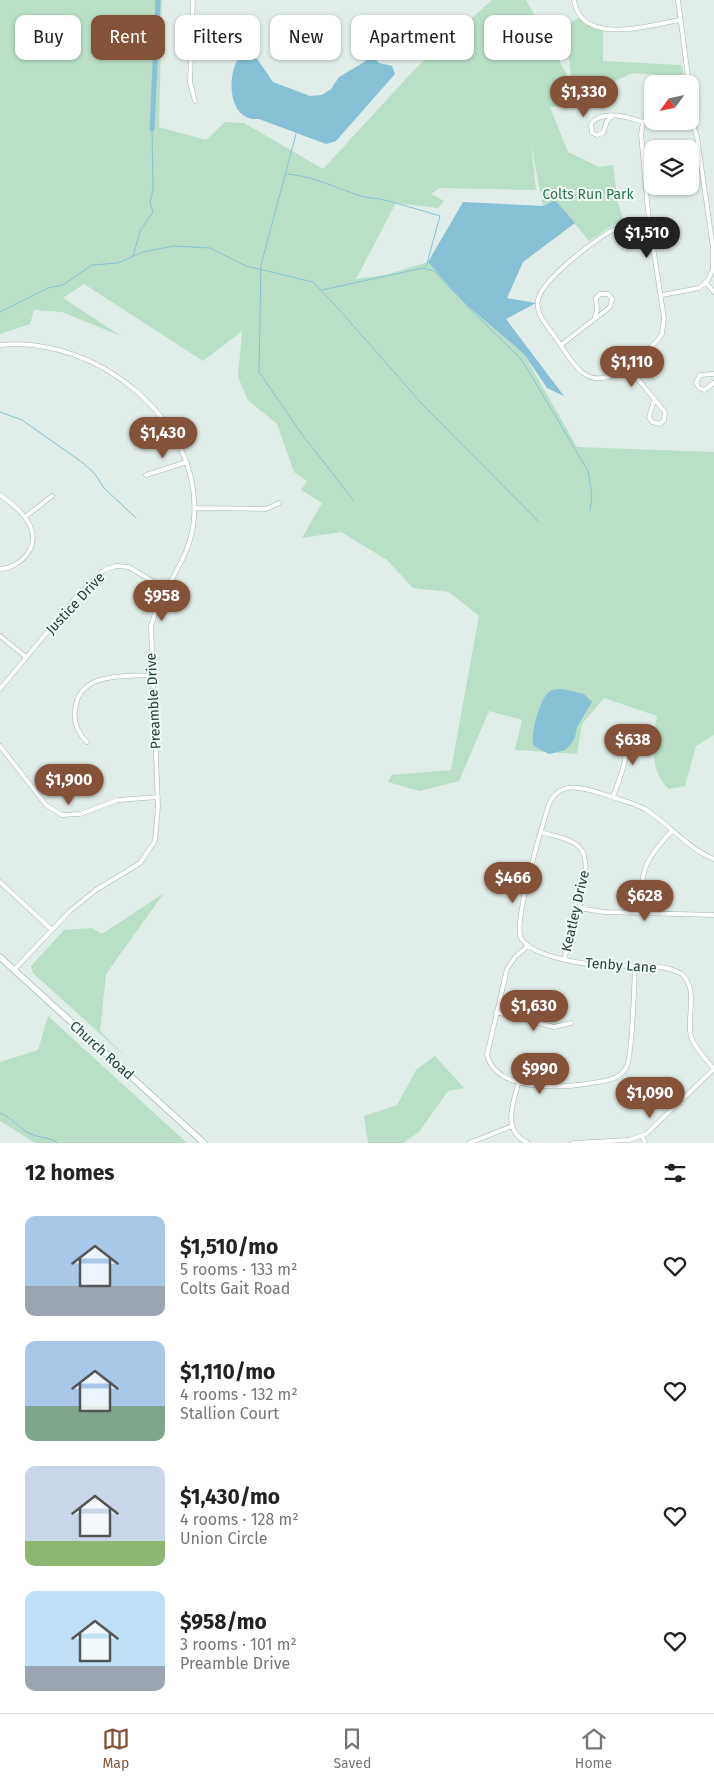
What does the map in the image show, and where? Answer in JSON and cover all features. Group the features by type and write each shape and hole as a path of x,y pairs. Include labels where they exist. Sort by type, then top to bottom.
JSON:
{"main road":[{"name":"Church Road","path":"0,957 204,1143"}],"street":[{"path":"193,0 190,82 195,101"},
{"path":"574,0 582,17 590,24 601,29 629,29 680,20"},
{"path":"678,0 688,75"},
{"path":"612,116 606,121 603,134 597,135 592,133 590,127 593,122 612,116 626,116 643,122 641,131 649,221 662,295 664,318 662,334 626,366 610,377 589,377 575,365 561,345 539,310 538,299 545,285 614,230 649,221"},
{"path":"662,295 694,291 706,283 711,275 714,262 698,137 695,130"},
{"path":"708,214 714,214"},
{"path":"706,283 714,292"},
{"path":"561,345 610,307 612,299 608,294 600,294 596,298 595,317"},
{"name":"Preamble Drive","path":"0,345 24,344 72,355 108,372 134,390 157,411 176,436 192,480 194,508 193,527 187,552 156,611 151,626 158,797 157,833 147,857 134,868 89,894 14,970"},
{"path":"626,366 665,412 665,418 660,424 652,422 649,417 654,400"},
{"path":"714,374 702,374 696,380 697,386 704,390 714,383"},
{"path":"146,475 187,462"},
{"path":"0,495 25,517 32,533 29,552 14,566 0,569"},
{"path":"25,517 52,496"},
{"path":"194,508 266,509 279,503"},
{"name":"Justice Drive","path":"0,688 88,583 104,570 116,566 129,568 167,590"},
{"path":"0,636 26,657"},
{"path":"87,742 77,728 74,717 77,700 83,690 92,682 104,678 152,675"},
{"path":"613,797 625,758 624,734"},
{"path":"0,746 46,805 62,815 80,814 125,798 158,797"},
{"path":"635,966 630,1052 624,1071 610,1080 563,1087 547,1087 519,1081 497,1072 488,1060 487,1050 509,965 528,946 520,934 519,923 549,804 561,790 578,786 644,809 695,849 714,859"},
{"path":"641,912 644,867 657,847 672,831"},
{"name":"Keatley Drive","path":"541,832 572,842 583,852 587,868 564,959"},
{"path":"0,882 52,930"},
{"path":"578,908 600,911 714,916"},
{"name":"Tenby Lane","path":"528,946 564,959 595,965 672,969 686,977 691,993 691,1036 696,1046 714,1069"},
{"path":"496,1012 554,1027 571,1023"},
{"path":"573,1143 629,1140 642,1136 663,1119 714,1069"},
{"path":"519,1081 511,1113 512,1126 519,1138 528,1143"},
{"path":"469,1143 512,1126"},
{"path":"642,1136 645,1143"}],"green space":[{"name":"Colts Run Park","path":"0,0 162,0 162,15 91,15 91,60 161,60 159,127 206,140 225,122 244,123 323,169 425,60 474,60 474,16 492,0 526,0 534,15 484,15 484,60 559,60 572,84 569,60 571,60 571,23 582,16 603,30 603,61 681,65 684,75 632,73 564,107 550,107 568,152 599,167 613,165 618,203 624,222 613,225 589,241 555,200 543,206 531,144 536,190 440,188 431,194 444,201 438,208 396,203 356,279 385,275 428,262 463,302 524,354 577,447 714,452 714,735 696,746 685,786 669,789 658,773 653,745 657,716 604,698 582,724 577,754 515,750 522,720 489,711 459,781 419,791 388,782 392,775 451,770 479,616 449,592 413,588 387,560 341,532 302,538 322,503 301,490 307,481 294,472 277,424 248,400 238,377 242,331 203,361 84,284 63,298 121,336 62,312 34,310 30,324 0,334"},
{"path":"164,893 106,974 100,1031 128,1059 33,973 31,966 64,930 92,928 102,934"},
{"path":"48,1016 187,1143 35,1143 0,1121 0,1062 38,1050"},
{"path":"435,1056 464,1088 448,1091 419,1132 403,1143 368,1143 364,1116 397,1105 416,1070"}],"water":[{"path":"238,60 258,60 273,82 310,96 322,95 331,89 339,77 366,61 376,60 379,63 392,66 395,74 336,141 326,144 259,119 248,118 240,112 232,94 233,71"},
{"path":"555,200 575,223 523,262 507,298 536,303 506,319 564,396 547,388 524,354 463,302 428,262 463,202 543,206"},
{"path":"562,689 584,694 592,702 577,727 571,744 565,750 549,754 534,746 534,727 544,698 552,690"}],"waterway":[{"path":"152,129 158,0"},
{"path":"133,256 140,231 153,212 150,203 153,189 152,129"},
{"path":"296,134 261,265 259,372 304,437 354,501"},
{"path":"287,174 306,177 361,196 380,199 440,216 426,267"},
{"path":"0,312 48,288 63,285 92,265 118,263 143,252 174,246 210,248 246,266 313,282 423,405 539,522"},
{"path":"322,290 423,268 434,271 457,295"},
{"path":"466,305 518,356 528,370 588,471 592,496 590,510"},
{"path":"0,412 22,420 83,463 95,474 104,488 136,518"},
{"path":"0,1113 27,1132 58,1143"}]}
